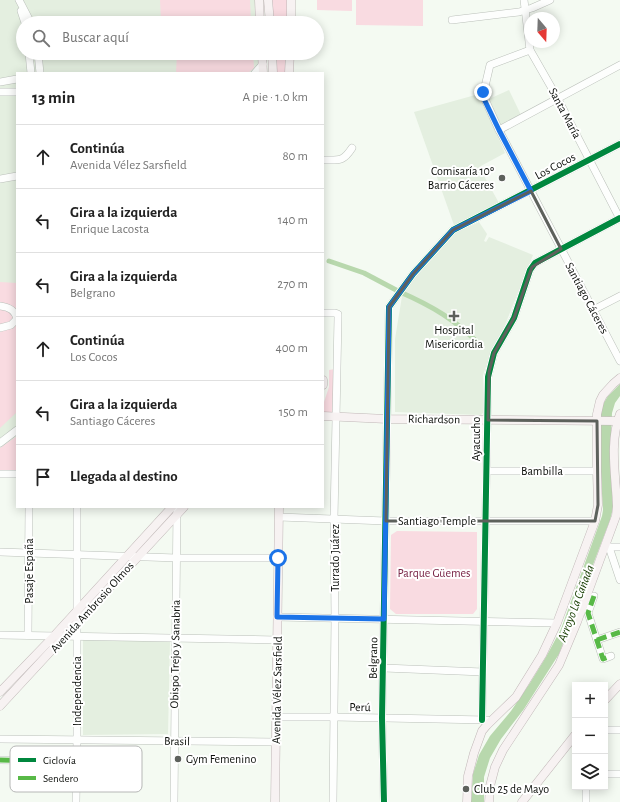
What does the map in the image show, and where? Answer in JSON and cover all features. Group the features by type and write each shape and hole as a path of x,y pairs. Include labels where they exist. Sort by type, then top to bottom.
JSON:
{"main road":[{"path":"259,0 260,16"},
{"path":"268,0 269,16"},
{"path":"291,0 291,16"},
{"path":"263,60 263,72"},
{"path":"272,60 273,72"},
{"path":"289,72 290,60"},
{"path":"467,802 468,776 482,731 491,720 513,701 542,656 557,623 595,521 598,505 598,408 603,395 620,378"},
{"name":"Richardson","path":"324,416 387,419 599,421 617,419"},
{"path":"489,802 490,786 495,767 503,750 559,665 578,622 607,547 616,516 617,506 618,467 615,441 617,419"},
{"name":"Avenida Ambrosio Olmos","path":"0,692 54,636 77,609 171,508"},
{"name":"Avenida Vélez Sarsfield","path":"275,802 279,508"},
{"name":"Avenida Ambrosio Olmos","path":"0,706 138,556 176,511"},
{"path":"608,697 620,684"},
{"path":"522,802 572,739"}],"street":[{"path":"15,0 22,16"},
{"path":"20,0 28,16"},
{"path":"524,0 530,50"},
{"path":"452,20 525,11 550,0"},
{"name":"Santiago Cáceres","path":"530,50 490,65 483,95 499,130 620,361"},
{"name":"Santa María","path":"530,50 558,98 620,219"},
{"path":"30,60 31,72"},
{"path":"39,60 40,72"},
{"path":"256,72 263,64"},
{"path":"499,130 619,67"},
{"path":"0,82 16,79"},
{"path":"0,92 16,92"},
{"name":"Los Cocos","path":"387,419 388,312 392,301 413,274 453,230 620,144"},
{"path":"324,160 343,159 352,148"},
{"path":"0,179 16,176"},
{"path":"0,183 16,180"},
{"name":"Ayacucho","path":"482,720 488,377 494,353 514,318 532,267 535,263 620,219"},
{"path":"593,310 620,296"},
{"path":"0,306 12,309 16,316"},
{"name":"Turrado Juárez","path":"324,314 338,314 334,518 335,618 333,802"},
{"path":"0,328 12,325 16,320"},
{"name":"Belgrano","path":"384,802 382,718 387,419"},
{"path":"0,443 16,431"},
{"name":"Bambilla","path":"487,471 597,471"},
{"path":"0,474 16,474"},
{"name":"Pasaje España","path":"28,635 29,508"},
{"name":"Independencia","path":"77,508 77,746"},
{"name":"Obispo Trejo y Sanabria","path":"174,802 177,558 176,511"},
{"name":"Santiago Temple","path":"279,517 386,521 595,521"},
{"path":"620,548 607,547 620,580"},
{"path":"0,552 177,558 278,558"},
{"path":"594,596 588,613 603,659 611,656"},
{"path":"277,617 557,623"},
{"path":"597,640 620,632"},
{"path":"0,635 277,640"},
{"path":"384,668 483,672"},
{"name":"Perú","path":"277,717 491,720"},
{"path":"608,730 620,730"},
{"name":"Brasil","path":"0,739 276,742"},
{"path":"0,760 10,760"},
{"path":"608,774 620,774"},
{"path":"586,790 586,802"},
{"name":"Independencia","path":"76,792 76,802"}],"highlighted area":[{"path":"531,191 561,249 532,267 514,318 494,353 489,372 488,420 597,421 598,505 595,521 386,521 389,307 413,274 453,230"}],"shaded area":[{"path":"0,0 255,0 256,16 16,16 16,60 259,60 260,72 16,72 16,467 0,468"},
{"path":"509,90 521,115 501,125 489,99"},
{"path":"479,94 505,153 479,167 499,203 455,228 414,112"},
{"name":"Hospital Misericordia","path":"479,222 487,234 484,241 486,242 489,237 533,255 483,375 483,413 481,415 395,412 395,339 403,290 455,233"},
{"path":"83,638 170,641 168,734 83,735"}],"green space":[{"path":"160,0 250,0 251,16 161,16"},
{"path":"268,0 291,0 291,16 269,16"},
{"path":"317,0 352,0 352,11 317,10"},
{"path":"356,0 423,0 423,26 356,25"},
{"path":"177,60 253,60 254,68 249,72 176,72"},
{"path":"272,60 290,60 289,72 273,72"},
{"path":"0,282 16,283 16,413 0,428"},
{"path":"335,369 333,413 325,413 324,402 329,387 329,370"},
{"path":"16,437 16,471 0,471 0,448"},
{"name":"Parque Güemes","path":"397,531 477,532 477,609 473,614 396,614 390,609 391,535"}],"water":[{"name":"Arroyo La Cañada","path":"620,384 620,396 615,403 612,413 610,459 613,508 610,520 559,654 524,709 501,739 490,758 484,777 484,802 471,802 473,774 479,755 490,736 511,711 530,683 561,629 602,516 600,416 602,406 608,396"}],"waterway":[{"path":"329,261 364,273 398,291"},
{"path":"400,292 443,314 462,328 480,345"}],"marked path":[{"path":"594,596 588,613 603,659 611,656"},
{"path":"597,640 620,632"},
{"path":"0,760 10,760"}],"cycle path":[{"path":"384,802 382,718 389,307 413,274 453,230 620,144"},
{"path":"482,720 488,377 494,353 514,318 530,270 535,263 620,218"}],"place":[{"name":"Comisaría 10º Barrio Cáceres","path":"502,178"},
{"name":"Hospital Misericordia","path":"454,316"},
{"name":"Gym Femenino","path":"178,759"},
{"name":"Club 25 de Mayo","path":"466,789"}],"route":[{"path":"278,558 277,617 384,619 389,307 399,291 413,274 453,230 531,191 499,130 484,99 483,92"}]}
